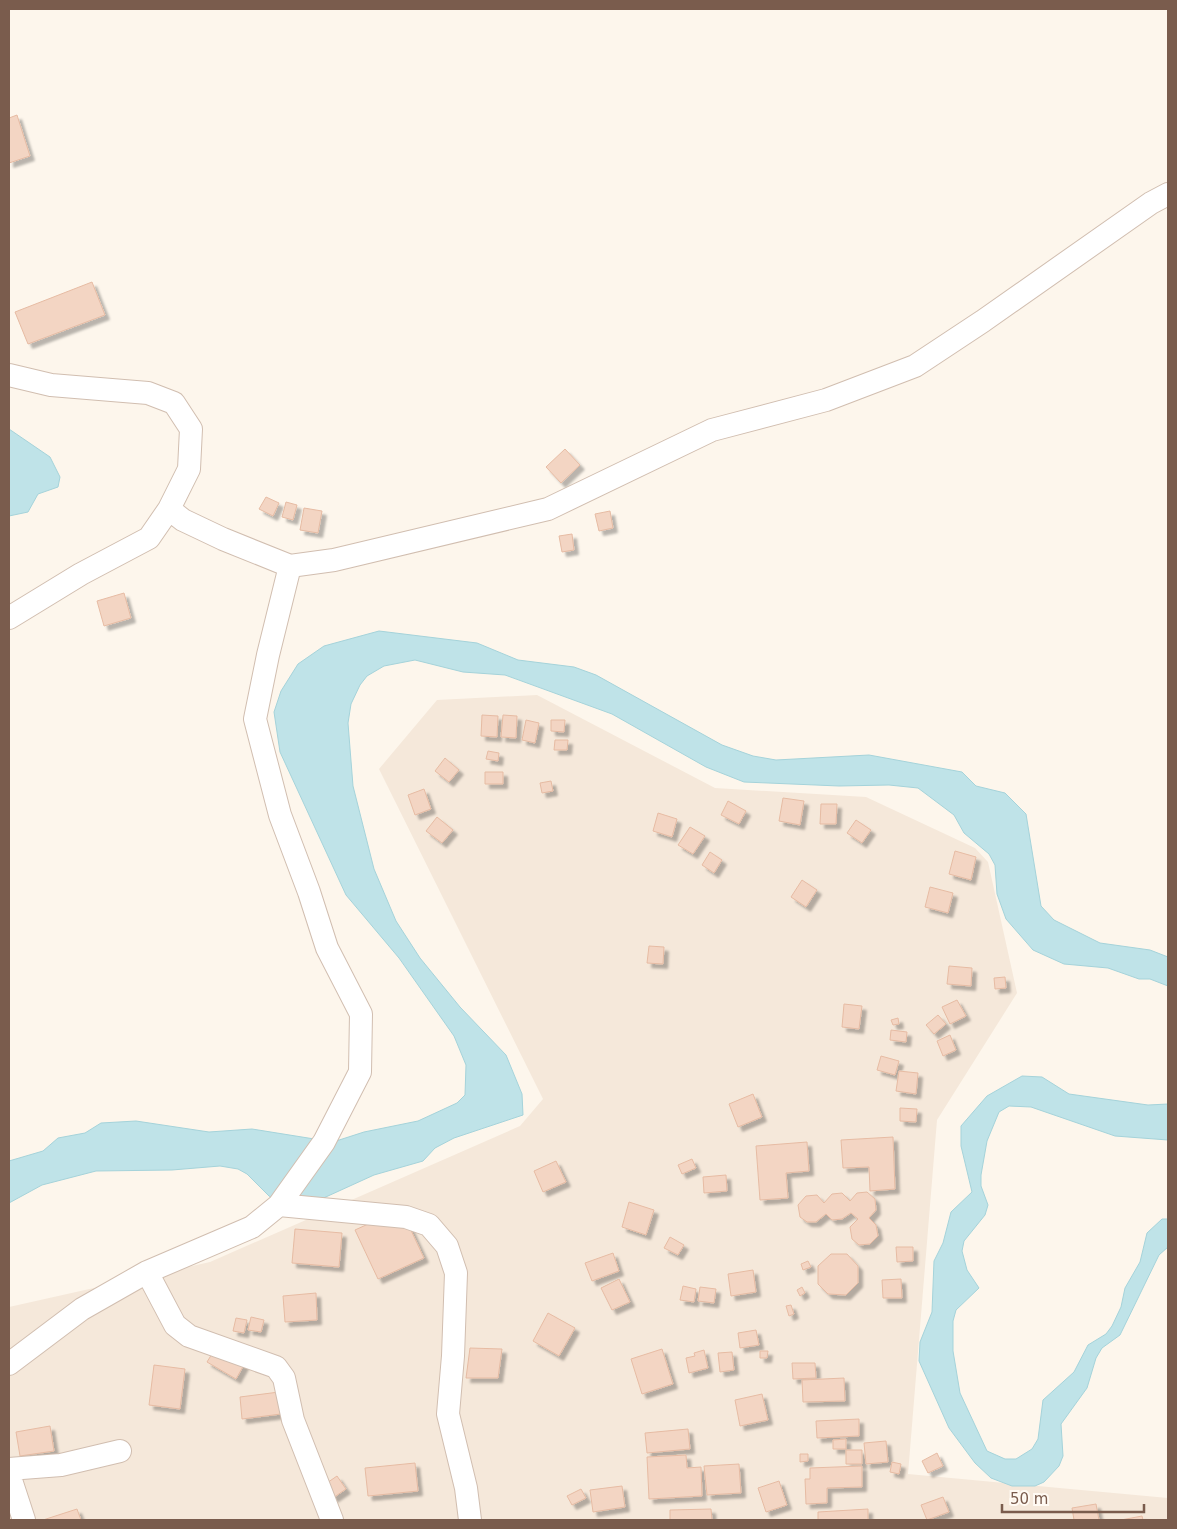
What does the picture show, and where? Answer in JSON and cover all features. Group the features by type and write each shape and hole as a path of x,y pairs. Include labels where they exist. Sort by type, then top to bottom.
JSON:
{"street":[{"path":"169,509 183,520 223,539 290,566 334,560 548,509 712,430 826,400 915,366 983,321 1151,203 1168,194"},
{"path":"9,375 51,385 148,393 174,403 191,429 189,469 169,509 149,538 81,574 9,618"},
{"path":"9,1364 82,1309 147,1272 252,1227 279,1204 324,1142 360,1072 360,1014 327,948 280,814 255,720 268,655 290,566"},
{"path":"279,1204 406,1217 429,1225 447,1246 456,1273 453,1356 448,1414 466,1488 470,1520"},
{"path":"147,1272 175,1325 189,1336 276,1367 284,1378 293,1420 332,1520"},
{"path":"9,1469 61,1465 120,1450"},
{"path":"9,1474 24,1520"}],"shaded area":[{"path":"537,695 715,788 866,797 975,848 988,862 1017,993 937,1120 908,1474 1168,1498 1168,1520 9,1520 9,1307 210,1262 520,1126 543,1099 379,769 437,700"}],"water":[{"path":"9,429 50,457 60,477 58,487 38,494 28,512 9,516"},
{"path":"379,631 477,643 518,660 574,667 596,675 722,745 753,756 776,760 869,755 962,772 976,786 1005,793 1026,814 1041,906 1054,920 1100,943 1150,950 1168,957 1168,986 1150,979 1139,979 1108,968 1064,964 1033,950 1006,919 997,894 995,865 989,854 964,833 954,815 918,788 889,785 839,786 744,782 706,767 612,714 505,675 463,672 415,660 384,666 367,676 360,685 351,704 348,723 353,786 374,869 396,921 420,958 460,1007 506,1055 522,1094 523,1115 454,1138 435,1148 423,1161 374,1175 306,1206 287,1207 269,1196 247,1174 238,1169 220,1166 172,1170 96,1171 42,1185 9,1203 9,1161 43,1151 58,1138 85,1133 101,1123 136,1121 209,1132 252,1129 333,1142 364,1132 418,1121 457,1103 465,1095 466,1065 454,1036 399,958 346,895 280,752 274,712 281,691 298,664 324,646"},
{"path":"1022,1076 1042,1077 1069,1094 1148,1105 1168,1104 1168,1140 1115,1136 1031,1107 1009,1106 999,1112 987,1141 981,1186 988,1205 985,1215 964,1241 962,1251 967,1270 979,1288 956,1310 953,1321 953,1351 960,1393 987,1451 1005,1459 1016,1459 1032,1449 1038,1439 1043,1400 1074,1372 1088,1345 1106,1334 1112,1326 1121,1307 1125,1288 1140,1262 1147,1233 1162,1219 1168,1219 1168,1247 1159,1255 1120,1335 1102,1348 1096,1358 1087,1388 1061,1424 1063,1456 1059,1466 1044,1482 1035,1486 1012,1486 991,1478 975,1463 949,1428 919,1361 920,1342 932,1312 934,1261 943,1243 951,1212 972,1192 961,1146 961,1126 987,1096"}],"building":[{"path":"17,115 30,156 9,163 9,118"},
{"path":"92,282 105,315 28,344 15,312"},
{"path":"565,449 580,465 561,483 546,467"},
{"path":"266,497 279,503 273,516 259,509"},
{"path":"286,502 297,505 293,520 282,517"},
{"path":"304,508 322,511 318,533 300,530"},
{"path":"610,511 613,528 599,531 595,514"},
{"path":"572,534 574,550 562,552 559,536"},
{"path":"124,593 131,618 104,626 97,601"},
{"path":"482,715 498,716 497,737 481,736"},
{"path":"503,715 517,716 516,738 501,737"},
{"path":"526,720 539,723 535,743 522,740"},
{"path":"551,720 565,720 564,732 551,731"},
{"path":"555,740 568,740 567,750 554,750"},
{"path":"488,751 499,753 498,761 486,759"},
{"path":"445,758 459,770 449,782 435,771"},
{"path":"485,772 503,772 503,784 485,784"},
{"path":"551,781 553,791 542,793 540,783"},
{"path":"424,789 431,809 415,815 408,795"},
{"path":"783,798 804,801 800,825 779,821"},
{"path":"728,801 746,811 739,824 721,815"},
{"path":"821,804 837,804 836,824 820,824"},
{"path":"658,813 677,819 672,837 653,831"},
{"path":"437,817 453,830 442,843 426,831"},
{"path":"856,820 871,830 862,843 847,833"},
{"path":"690,827 705,836 693,854 678,845"},
{"path":"955,851 976,857 971,880 949,874"},
{"path":"710,852 722,860 714,873 702,865"},
{"path":"802,880 817,890 806,907 791,897"},
{"path":"930,887 953,893 948,913 925,907"},
{"path":"649,946 664,947 663,964 647,963"},
{"path":"949,966 972,968 971,986 947,984"},
{"path":"1005,977 1006,988 995,989 994,978"},
{"path":"957,1000 966,1016 950,1024 942,1007"},
{"path":"844,1004 862,1006 859,1029 842,1027"},
{"path":"938,1015 946,1024 934,1034 926,1025"},
{"path":"898,1018 899,1024 893,1025 891,1020"},
{"path":"891,1030 907,1032 906,1042 890,1040"},
{"path":"950,1035 956,1050 943,1056 937,1041"},
{"path":"881,1056 899,1061 895,1075 877,1070"},
{"path":"899,1071 918,1073 916,1094 896,1091"},
{"path":"753,1094 762,1117 738,1127 729,1104"},
{"path":"900,1108 917,1109 916,1122 900,1121"},
{"path":"893,1137 895,1189 870,1191 869,1167 843,1168 841,1140"},
{"path":"807,1142 809,1171 786,1173 788,1198 760,1200 756,1146"},
{"path":"692,1159 696,1168 682,1174 678,1165"},
{"path":"556,1161 566,1182 543,1192 534,1171"},
{"path":"726,1175 727,1191 704,1193 703,1177"},
{"path":"867,1192 875,1199 876,1210 869,1218 876,1225 878,1236 870,1244 859,1245 852,1239 850,1227 858,1219 851,1213 842,1219 832,1220 826,1214 816,1222 807,1222 800,1217 798,1205 806,1196 817,1195 824,1203 832,1194 842,1193 850,1201 857,1193"},
{"path":"629,1202 654,1210 646,1235 622,1227"},
{"path":"401,1209 424,1258 378,1279 355,1230"},
{"path":"295,1229 342,1233 339,1267 292,1263"},
{"path":"670,1237 684,1245 678,1255 664,1248"},
{"path":"896,1247 913,1247 913,1261 897,1262"},
{"path":"613,1253 619,1271 592,1281 585,1263"},
{"path":"831,1254 847,1254 858,1266 858,1283 846,1295 828,1294 818,1284 818,1266"},
{"path":"808,1261 811,1267 803,1270 801,1264"},
{"path":"753,1270 756,1292 731,1296 728,1274"},
{"path":"619,1279 630,1302 612,1310 601,1288"},
{"path":"901,1279 902,1298 883,1298 882,1280"},
{"path":"683,1286 696,1289 694,1302 680,1300"},
{"path":"700,1287 716,1289 714,1303 698,1301"},
{"path":"802,1287 805,1293 800,1296 797,1290"},
{"path":"316,1293 317,1320 285,1322 283,1296"},
{"path":"791,1305 794,1314 789,1316 786,1306"},
{"path":"548,1313 575,1328 559,1356 533,1341"},
{"path":"251,1317 264,1320 261,1332 248,1330"},
{"path":"236,1318 247,1320 244,1333 233,1331"},
{"path":"756,1330 759,1345 740,1348 738,1333"},
{"path":"221,1339 249,1356 236,1379 207,1362"},
{"path":"470,1348 502,1349 498,1378 466,1378"},
{"path":"662,1349 673,1384 642,1394 631,1359"},
{"path":"704,1350 708,1368 689,1373 686,1358 695,1356 694,1353"},
{"path":"760,1351 768,1351 767,1358 760,1358"},
{"path":"732,1352 734,1370 720,1372 718,1353"},
{"path":"792,1363 815,1363 816,1378 793,1379"},
{"path":"154,1365 185,1369 180,1409 149,1405"},
{"path":"844,1378 845,1401 803,1402 802,1380"},
{"path":"279,1392 281,1414 242,1419 240,1397"},
{"path":"762,1394 768,1420 740,1426 735,1400"},
{"path":"859,1419 859,1436 817,1438 816,1421"},
{"path":"50,1426 54,1451 20,1456 16,1432"},
{"path":"688,1429 690,1449 647,1453 645,1433"},
{"path":"846,1439 846,1449 833,1449 833,1440"},
{"path":"886,1441 888,1462 866,1464 864,1443"},
{"path":"846,1450 862,1450 862,1464 846,1464"},
{"path":"937,1453 943,1466 928,1473 922,1461"},
{"path":"800,1454 808,1454 808,1461 800,1462"},
{"path":"686,1455 687,1468 701,1467 702,1496 649,1499 647,1457"},
{"path":"892,1462 901,1464 899,1474 890,1472"},
{"path":"415,1463 418,1491 368,1496 365,1468"},
{"path":"739,1464 741,1493 707,1495 704,1466"},
{"path":"862,1466 862,1487 827,1488 827,1503 806,1504 805,1479 810,1479 810,1468"},
{"path":"337,1476 346,1489 333,1498 324,1485"},
{"path":"779,1481 787,1505 766,1512 758,1488"},
{"path":"622,1486 625,1507 593,1512 590,1490"},
{"path":"581,1489 586,1498 572,1505 567,1496"},
{"path":"943,1497 949,1512 927,1520 921,1505"},
{"path":"1096,1504 1099,1520 1074,1520 1072,1508"},
{"path":"77,1509 81,1520 43,1520"},
{"path":"711,1509 712,1520 670,1520 670,1510"},
{"path":"868,1509 868,1520 818,1520 818,1512"},
{"path":"1142,1516 1143,1520 1121,1520"}]}
